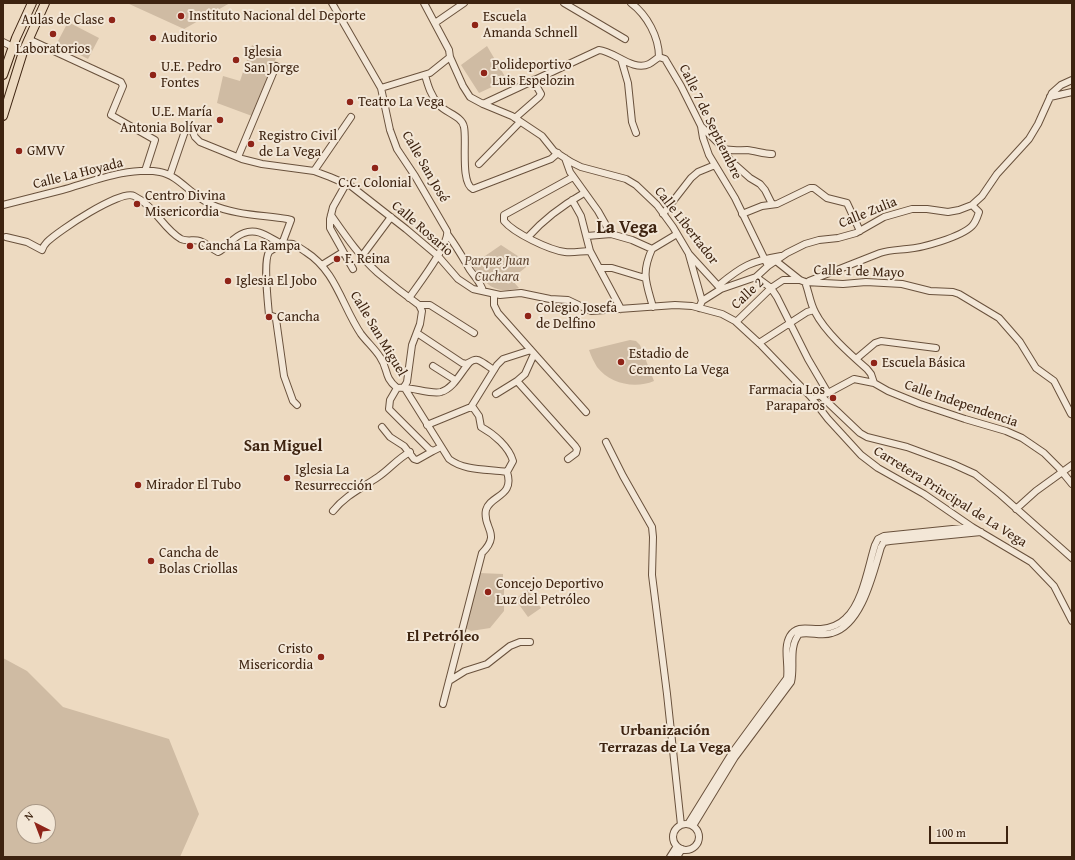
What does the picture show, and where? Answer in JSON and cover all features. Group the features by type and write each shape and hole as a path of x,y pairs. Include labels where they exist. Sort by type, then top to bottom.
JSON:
{"main road":[{"path":"3,74 13,46 32,3"},
{"path":"3,116 23,52 45,3"}],"street":[{"name":"Calle San José","path":"332,3 381,88 390,130 397,149 445,225 448,236 458,248 481,285 483,291"},
{"name":"Calle Libertador","path":"424,3 448,50 463,86 470,97 517,120 542,136 558,154 581,167 626,179 636,185 657,205 689,254 720,287"},
{"path":"435,23 464,3"},
{"path":"564,3 625,39"},
{"path":"483,104 599,50 605,50 633,64 649,64 660,57 658,45 650,25 644,15 631,3"},
{"path":"28,39 121,82 123,86 111,115 155,140 145,171"},
{"path":"3,42 23,52"},
{"path":"381,88 430,73 450,57"},
{"name":"Calle 7 de Septiembre","path":"660,57 665,59 681,86 701,126 703,138 709,155 742,214 768,266"},
{"path":"621,59 628,83 632,122 636,133"},
{"path":"238,157 276,66"},
{"path":"425,75 430,92 440,106 462,122 464,128 467,183 470,188 473,189 544,162 558,154"},
{"path":"479,164 541,94 533,80"},
{"path":"1050,97 1052,93 1061,85 1072,80"},
{"path":"1050,97 1072,92"},
{"name":"Calle Zulia","path":"720,287 756,277 783,255 812,242 838,238 860,231 884,217 912,209 927,209 948,212 972,205 982,196 997,174 1029,139 1038,124 1050,97"},
{"path":"314,171 351,117"},
{"path":"701,126 724,149 726,156 762,187 772,204"},
{"name":"Calle Rosario","path":"170,174 184,134 186,130 190,129 198,140 238,157 262,164 314,171 346,184 391,217 438,256 458,279 473,288 500,295 521,293 550,299 568,300 591,311 675,305 700,305"},
{"path":"724,149 747,150 772,154"},
{"path":"566,158 570,172 598,212 611,234"},
{"path":"663,214 691,178 698,172 715,165"},
{"name":"Calle La Hoyada","path":"3,205 114,175 145,171 170,174"},
{"path":"170,174 187,189 208,204 231,211 291,220 282,244 270,252 266,261 269,315 275,317 276,319 284,376 293,401 297,405"},
{"path":"574,178 504,215 504,221 508,226 528,237 565,252 590,251"},
{"path":"346,184 333,207 330,228 353,269"},
{"path":"742,214 762,206 777,204 810,188 814,188 827,198 847,203 860,231"},
{"path":"528,237 541,223 584,193"},
{"name":"Calle San Miguel","path":"6,237 27,242 42,250 46,243 68,225 105,205 129,195 134,196 154,210 170,230 182,239 200,241 218,252 236,237 245,232 254,231 262,233 282,244 292,244 306,252 322,266 332,279 350,316 361,334 380,356 388,378 391,382 401,387 449,459 455,464 507,472"},
{"path":"572,200 581,216 590,251 621,309"},
{"path":"802,281 890,250 923,247 952,237 970,227 976,221 979,212 972,205"},
{"path":"331,215 345,236 377,272 419,305 422,311 420,324 412,345 407,382 390,400 389,408 433,451"},
{"path":"362,256 391,217"},
{"path":"587,236 611,234 632,240 652,249"},
{"path":"653,307 645,278 647,262 652,249 677,234"},
{"path":"409,298 438,256 448,236"},
{"path":"322,266 343,252"},
{"path":"689,254 700,305 745,265 764,258 783,255"},
{"path":"776,261 802,281 809,292 814,310 823,326 867,369 871,374 874,383"},
{"path":"600,268 612,268 645,278"},
{"path":"756,277 771,288 778,297 808,359 828,393"},
{"name":"Calle 2","path":"736,322 771,288 784,280 802,281"},
{"name":"Calle 1 de Mayo","path":"802,281 843,284 866,282 902,284 930,291 953,292 959,294 1000,318 1020,342 1036,368 1054,381 1071,414"},
{"path":"494,294 494,305 498,313 586,412"},
{"path":"419,305 430,305 474,333"},
{"name":"Carretera Principal de La Vega","path":"700,305 722,314 736,322 759,343 811,398 861,455 878,468 924,494 972,527 1030,562 1042,572 1054,586 1072,621"},
{"path":"759,343 790,322 814,310"},
{"path":"416,333 462,363 466,364 474,360 478,360 494,370"},
{"path":"856,359 876,342 881,341 936,348"},
{"path":"427,425 467,410 472,406 497,365 503,359 533,352"},
{"path":"496,394 517,382 525,374 533,352"},
{"path":"401,387 438,393 444,391 466,370 470,362"},
{"path":"433,366 456,380"},
{"name":"Calle Independencia","path":"811,398 828,393 854,379 874,383 888,391 920,404 1006,431 1022,438 1044,453 1072,484"},
{"path":"517,382 577,449 576,453 568,459"},
{"path":"820,395 860,433 867,437 907,447 954,464 974,474 1072,558"},
{"path":"443,704 482,553 488,547 491,536 490,527 486,520 486,509 488,504 498,498 506,489 509,478 507,472 513,462 512,457 501,442 481,427 479,416 472,406"},
{"path":"382,427 390,437 399,442 410,452 414,459 417,460 441,447"},
{"path":"606,442 652,527 652,576 667,694 687,825 698,832 699,836 696,843 690,848 680,847 673,839 673,834 677,827 687,825 791,682 793,673 792,649 795,639 799,634 807,632 824,635 834,633 841,630 849,622 862,603 884,542 981,532"},
{"path":"333,511 345,498 378,477 410,452"},
{"path":"1016,509 1036,491 1072,465"},
{"path":"687,825 732,753 787,678 788,669 786,646 790,635 796,630 803,628 829,628 837,625 846,618 858,598 878,539 884,536 972,527"},
{"path":"449,681 465,670 488,664 510,646 520,642 530,642"},
{"path":"670,857 680,847"},
{"path":"677,857 680,847"}],"green space":[{"name":"Instituto Nacional del Deporte","path":"127,3 230,3 184,29"},
{"path":"68,22 99,38 88,59 57,43"},
{"path":"252,45 276,58 252,116 217,103 223,76 240,81"},
{"name":"Polideportivo Luis Espelozin","path":"487,46 507,80 479,93 461,65"},
{"name":"Parque Juan Cuchara","path":"501,245 530,264 511,279 519,288 510,290 497,289 481,278 472,265"},
{"name":"Estadio de Cemento La Vega","path":"630,340 636,341 640,345 654,381 639,385 631,385 616,381 602,373 597,367 589,350"},
{"name":"Concejo Deportivo Luz del Petróleo","path":"479,573 503,574 503,583 505,583 504,611 490,628 471,631 463,627"},
{"path":"528,590 541,608 528,617 515,599"},
{"path":"3,658 27,671 63,707 169,739 199,814 180,857 3,857"}],"place":[{"name":"Instituto Nacional del Deporte","path":"181,16"},
{"name":"Aulas de Clase","path":"112,20"},
{"name":"Escuela Amanda Schnell","path":"475,25"},
{"name":"Laboratorios","path":"53,34"},
{"name":"Auditorio","path":"153,38"},
{"name":"Iglesia San Jorge","path":"236,60"},
{"name":"Polideportivo Luis Espelozin","path":"484,73"},
{"name":"U.E. Pedro Fontes","path":"153,75"},
{"name":"Teatro La Vega","path":"350,102"},
{"name":"U.E. María Antonia Bolívar","path":"220,120"},
{"name":"Registro Civil de La Vega","path":"251,144"},
{"name":"GMVV","path":"19,151"},
{"name":"C.C. Colonial","path":"375,168"},
{"name":"Centro Divina Misericordia","path":"137,204"},
{"name":"Cancha La Rampa","path":"190,246"},
{"name":"F. Reina","path":"337,259"},
{"name":"Iglesia El Jobo","path":"228,281"},
{"name":"Colegio Josefa de Delfino","path":"528,316"},
{"name":"Cancha","path":"269,317"},
{"name":"Estadio de Cemento La Vega","path":"621,362"},
{"name":"Escuela Básica","path":"874,363"},
{"name":"Farmacia Los Paraparos","path":"833,398"},
{"name":"Iglesia La Resurrección","path":"287,478"},
{"name":"Mirador El Tubo","path":"138,485"},
{"name":"Cancha de Bolas Criollas","path":"151,561"},
{"name":"Concejo Deportivo Luz del Petróleo","path":"488,592"},
{"name":"Cristo Misericordia","path":"321,657"}],"district":[{"name":"La Vega","path":"627,228"},
{"name":"San Miguel","path":"283,447"},
{"name":"El Petróleo","path":"443,637"},
{"name":"Urbanización Terrazas de La Vega","path":"665,740"}]}
